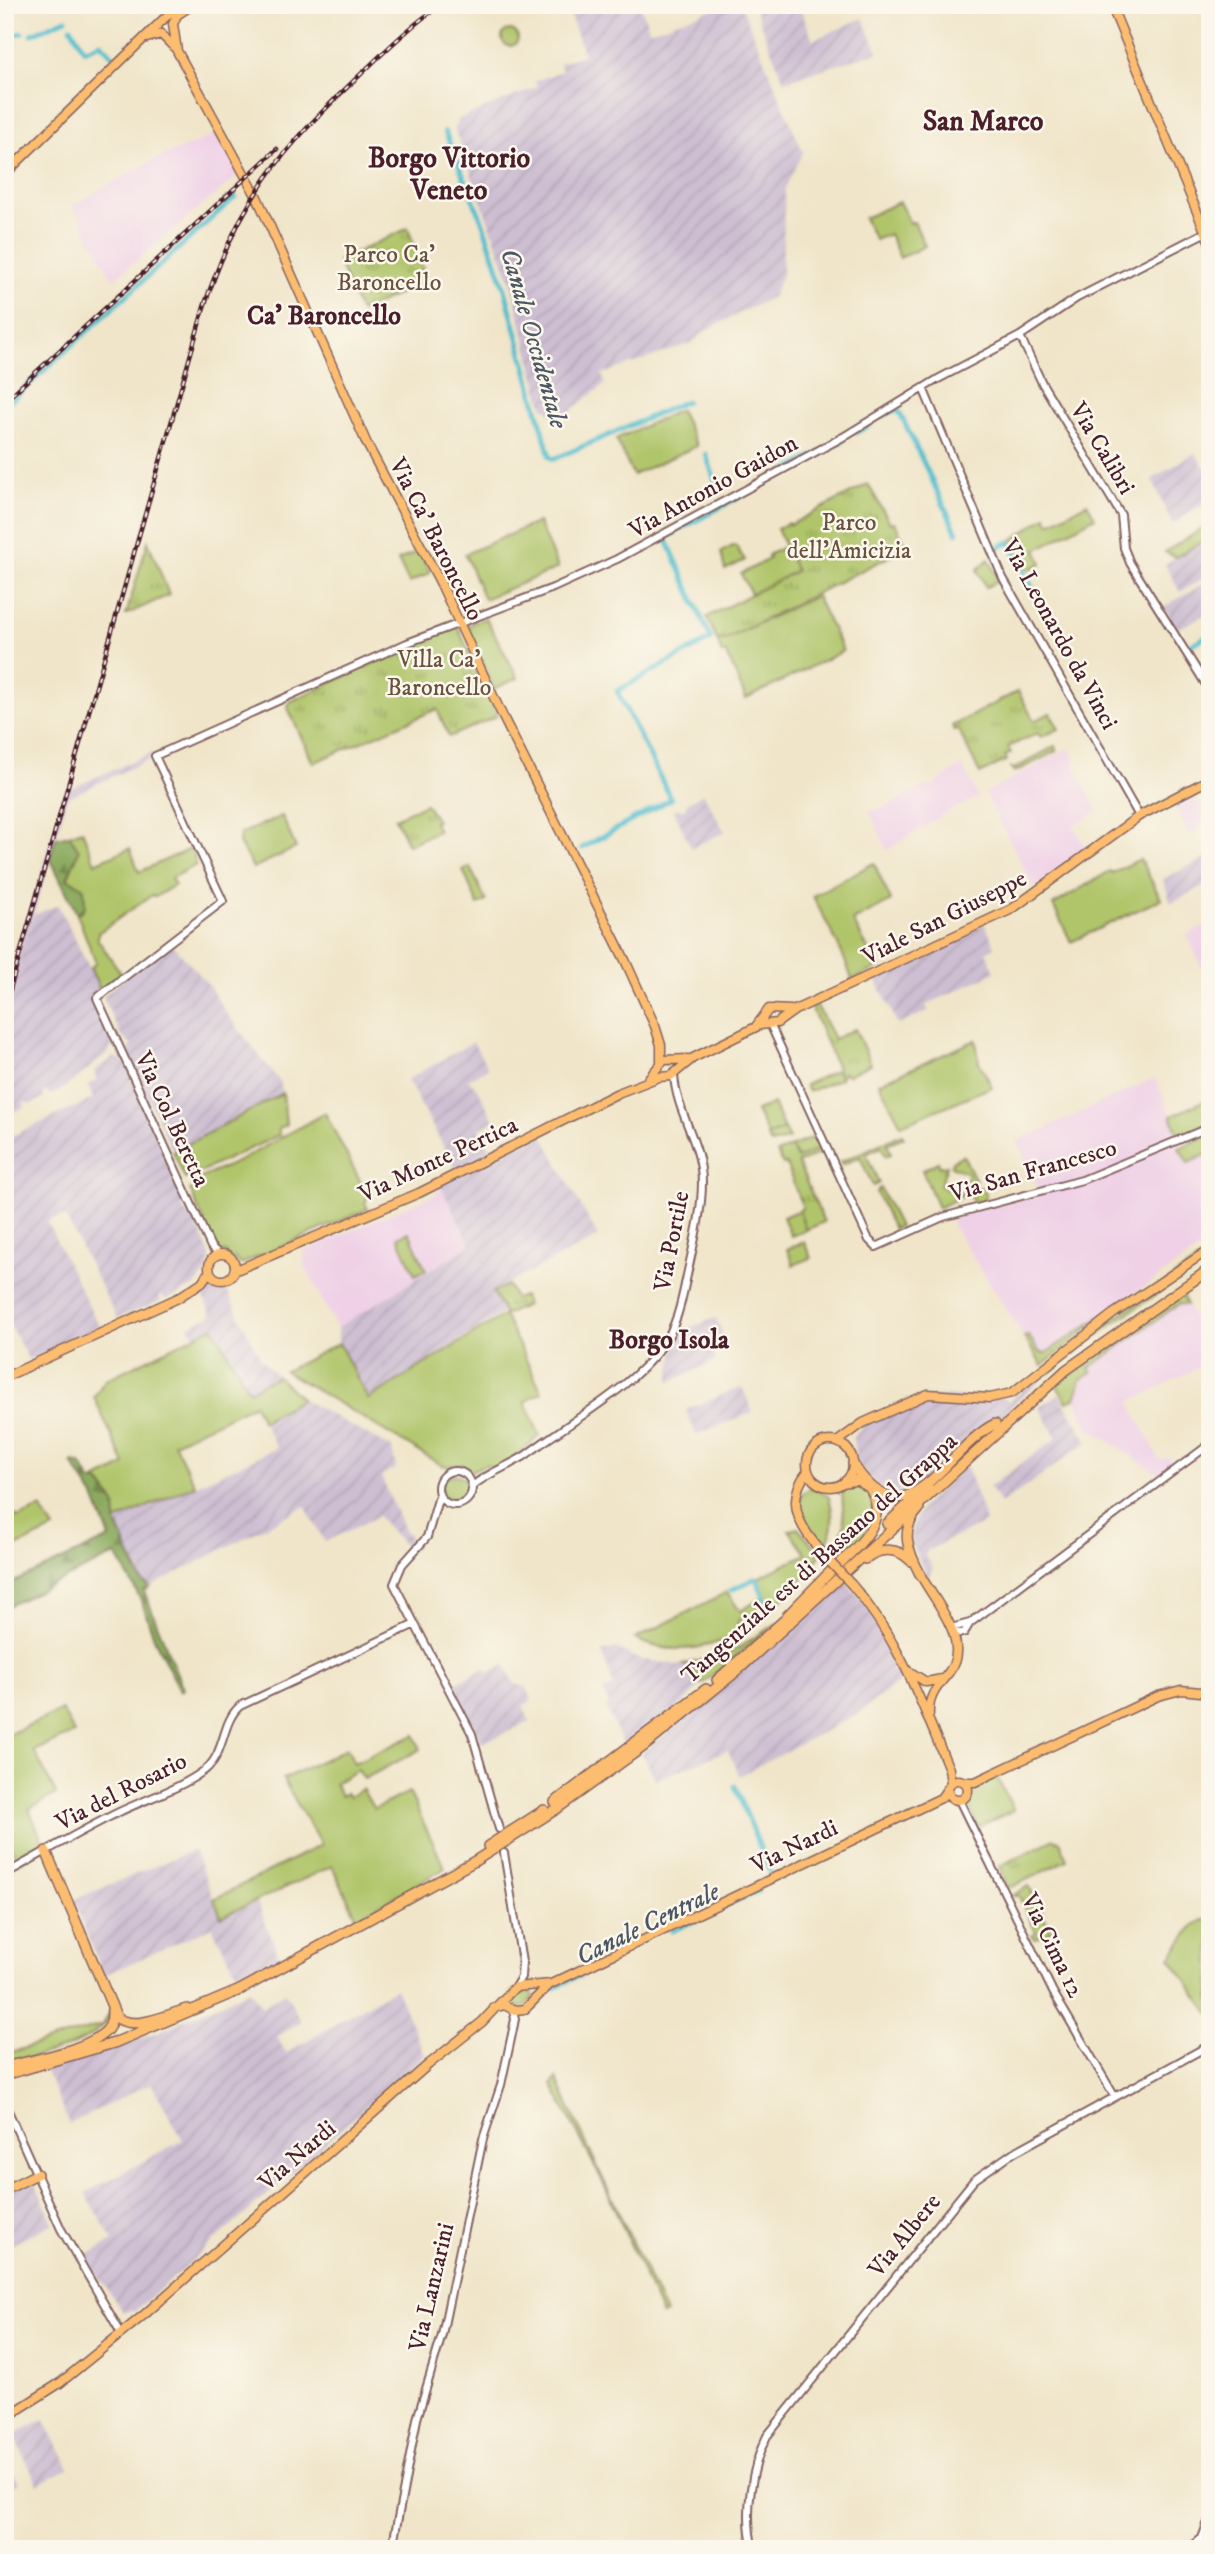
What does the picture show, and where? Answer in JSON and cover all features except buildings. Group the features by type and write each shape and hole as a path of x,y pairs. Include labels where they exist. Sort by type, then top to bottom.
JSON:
{"highway":[{"name":"Tangenziale est di Bassano del Grappa","path":"784,1625 996,1424 1049,1381 1210,1266"},
{"name":"Tangenziale est di Bassano del Grappa","path":"8,2075 114,2043 210,2004 269,1975 500,1846 604,1776 690,1710 1049,1381"},
{"path":"853,1464 883,1497 908,1497 922,1489 996,1424"},
{"path":"920,1574 907,1543 910,1521 970,1462 981,1444"},
{"path":"784,1625 794,1606 868,1536 876,1514 869,1487 858,1480 845,1482"},
{"path":"784,1625 802,1618 870,1554 889,1550 905,1555 920,1574"},
{"path":"46,1851 112,2009 123,2021 140,2022 210,2004"},
{"path":"5,2067 67,2049 98,2036 111,2023 112,2009"},
{"path":"5,2190 37,2174"}],"main road":[{"path":"5,174 180,5"},
{"path":"139,43 163,35 192,5"},
{"path":"1111,5 1208,231 1210,243"},
{"path":"160,22 174,22"},
{"path":"160,22 163,35"},
{"name":"Via Ca' Baroncello","path":"174,22 177,51"},
{"name":"Via Ca' Baroncello","path":"163,35 177,51 257,197 367,444 460,622 503,718 625,960 668,1068"},
{"name":"Viale San Giuseppe","path":"668,1068 1012,909 1139,816 1210,779"},
{"name":"Via Monte Pertica","path":"212,1275 225,1280 237,1266 419,1193 646,1082 668,1068"},
{"path":"1210,1249 1113,1314 1012,1393 990,1398 943,1392 929,1394 867,1422 837,1442 816,1445 808,1457 808,1471 797,1495 796,1510 802,1529 852,1585 888,1632 918,1694 959,1792 1152,1698 1181,1690 1210,1693"},
{"path":"5,1377 178,1298 212,1275 215,1256 227,1255 237,1266"},
{"path":"797,1495 806,1487 818,1484 830,1488 845,1482 853,1464 849,1451 851,1434"},
{"path":"837,1442 849,1451"},
{"path":"808,1471 818,1484"},
{"path":"920,1574 953,1633 956,1654 951,1668 929,1702 929,1721"},
{"path":"909,1675 926,1682 942,1679"},
{"path":"918,1694 942,1679"},
{"path":"918,1694 936,1689"},
{"name":"Via Nardi","path":"525,2009 551,1984 940,1798 959,1792"},
{"name":"Via Nardi","path":"5,2418 60,2383 124,2331 429,2064 477,2027 515,1987 551,1984"},
{"path":"531,1986 536,1998"},
{"path":"508,1994 511,2009"},
{"path":"491,2010 497,2006 525,2009"}],"street":[{"path":"174,22 180,5"},
{"name":"Via Antonio Gaidon","path":"97,996 223,901 155,756 460,622 563,584 620,558 1020,336 1077,298 1208,231"},
{"name":"Via Calibri","path":"1020,336 1042,383 1121,515 1128,560 1210,691"},
{"name":"Via Leonardo da Vinci","path":"923,388 1003,578 1139,816"},
{"name":"Via Col Beretta","path":"97,996 215,1256"},
{"name":"Via San Francesco","path":"773,1019 782,1050 869,1240 879,1247 943,1217 1082,1180 1210,1127"},
{"name":"Via Portile","path":"472,1487 486,1477 511,1466 632,1377 663,1345 674,1324 701,1210 702,1180 699,1158 668,1068"},
{"path":"953,1633 955,1627 970,1623 1210,1444"},
{"path":"439,1496 449,1504 457,1505 467,1500 472,1487 467,1476 457,1472 444,1475 438,1485 436,1513 427,1537 402,1565 395,1579 398,1596 472,1734 499,1829"},
{"name":"Via Portile","path":"467,1476 486,1477"},
{"path":"436,1513 449,1504"},
{"name":"Via del Rosario","path":"5,1874 120,1812 168,1793 208,1768 217,1757 229,1723 240,1706 413,1625"},
{"name":"Via Cima 12","path":"959,1792 1053,1992 1115,2097"},
{"path":"504,1853 522,1967 531,1986"},
{"path":"515,1987 522,1967"},
{"name":"Via Lanzarini","path":"392,2549 417,2419 442,2335 483,2139 501,2085 512,2034 511,2009"},
{"name":"Via Lanzarini","path":"512,2034 525,2009"},
{"name":"Via Albere","path":"753,2549 748,2524 756,2463 767,2437 974,2180 1011,2154 1210,2045"},
{"path":"5,2104 72,2250 124,2331"},
{"path":"1189,2549 1202,2538 1210,2517"}],"shaded area":[{"path":"590,5 640,5 650,31 725,5 741,5 803,152 785,188 782,275 772,297 710,328 689,344 602,374 605,384 569,412 555,415 545,408 541,400 510,279 454,128 459,119 537,87 535,81 562,71 559,63 584,55 569,12"},
{"path":"757,5 799,5 813,40 863,18 878,52 784,81 756,13"},
{"path":"218,134 241,173 113,280 73,205 155,159"},
{"path":"1195,453 1205,468 1210,466 1210,499 1172,524 1152,479"},
{"path":"1210,537 1210,574 1180,592 1165,564"},
{"path":"1210,580 1210,612 1178,629 1164,607"},
{"path":"1069,748 1076,762 1073,764 1098,812 1073,825 1085,846 1092,847 1064,863 1059,869 1061,873 1034,888 985,793"},
{"path":"152,753 154,757 67,798 69,789"},
{"path":"962,765 978,797 944,814 887,850 869,811 884,808 925,786 932,786"},
{"path":"69,789 5,1014 5,1002 65,791"},
{"path":"703,793 725,832 691,848 674,810 685,809 687,803"},
{"path":"1194,796 1197,803 1209,807 1205,818 1208,824 1190,835 1174,806"},
{"path":"1210,856 1210,883 1171,903 1163,879"},
{"path":"58,905 100,989 92,993 115,1043 106,1055 63,1089 49,1095 47,1091 43,1093 44,1098 31,1104 23,1102 25,1107 5,1115 5,1014 34,915"},
{"path":"985,924 995,947 986,952 995,972 926,1005 928,1011 898,1025 875,977 972,934 971,930"},
{"path":"1207,925 1210,930 1210,985 1187,935"},
{"path":"170,942 207,983 227,1014 280,1082 283,1093 173,1152 128,1054 131,1044 121,1036 104,1000 104,995"},
{"path":"473,1042 488,1068 468,1079 479,1091 494,1121 479,1129 493,1153 457,1171 407,1080"},
{"path":"114,1057 124,1061 185,1195 182,1204 185,1213 193,1217 210,1255 207,1272 193,1287 165,1300 162,1295 159,1296 161,1301 117,1318 65,1216 52,1219 47,1222 97,1322 101,1325 98,1329 29,1360 5,1317 5,1139 93,1099 88,1085 97,1081 94,1071"},
{"path":"1155,1078 1179,1136 1175,1138 1188,1162 1210,1153 1210,1242 1109,1311 1042,1366 950,1221 977,1210 1041,1195 1018,1141"},
{"path":"542,1134 598,1237 492,1292 503,1312 368,1399 339,1343 337,1328 471,1245 440,1185"},
{"path":"441,1187 471,1245 337,1328 304,1265 304,1251 434,1195"},
{"path":"217,1287 226,1289 261,1359 277,1376 249,1391 214,1327 194,1336 189,1326 212,1315 202,1294"},
{"path":"1179,1304 1187,1305 1205,1341 1210,1339 1210,1362 1130,1402 1160,1460 1170,1457 1173,1466 1164,1473 1157,1473 1088,1427 1075,1399 1089,1368"},
{"path":"716,1318 727,1346 724,1347 720,1338 709,1343 716,1361 669,1382 677,1332"},
{"path":"1044,1371 1047,1375 914,1491 892,1495 878,1487 856,1462 853,1437 866,1424 933,1396 1005,1398 1009,1402"},
{"path":"742,1387 753,1412 696,1435 686,1410"},
{"path":"1059,1394 1088,1442 1001,1504 989,1487 1057,1438 1039,1407"},
{"path":"302,1399 392,1448 396,1468 381,1476 404,1530 417,1545 410,1552 378,1516 325,1542 305,1506 150,1587 142,1581 116,1522 277,1448 262,1421"},
{"path":"966,1466 986,1522 928,1550 925,1555 933,1567 928,1578 911,1544 911,1528 922,1507"},
{"path":"844,1580 871,1609 902,1668 898,1683 857,1714 739,1776 728,1750 656,1780 642,1753 724,1687"},
{"path":"616,1648 639,1659 693,1667 702,1684 682,1704 624,1746 606,1707 609,1705 603,1691 614,1687 602,1652"},
{"path":"505,1665 515,1684 526,1687 532,1701 523,1706 530,1722 482,1743 451,1685 485,1668 487,1673"},
{"path":"194,1850 221,1917 257,1902 281,1960 241,1981 212,1927 104,1975 73,1900"},
{"path":"396,1988 425,2055 135,2311 123,2312 85,2257 113,2241 85,2193 183,2140 151,2083 69,2124 45,2069 156,2033 250,1990 262,2007 285,1992 301,2021 277,2037 286,2053"},
{"path":"29,2181 35,2182 53,2223 5,2248 5,2191"},
{"path":"44,2419 69,2468 38,2484 13,2435"},
{"path":"8,2464 19,2483 5,2490 5,2465"}],"green space":[{"path":"507,30 513,30 518,38 516,44 507,46 502,41 502,35"},
{"path":"899,202 910,223 914,222 925,246 900,258 889,234 875,240 864,218"},
{"name":"Parco Ca' Baroncello","path":"408,228 427,281 360,312 338,261"},
{"path":"680,410 697,446 633,475 616,439"},
{"name":"Parco dell'Amicizia","path":"868,484 890,523 894,522 908,547 724,640 717,640 707,617 796,571 777,529 788,523 790,525"},
{"path":"1087,503 1095,517 1036,550 1042,563 1026,571 1011,541 1046,516 1050,523"},
{"path":"538,522 558,568 484,599 465,554"},
{"path":"1210,524 1210,537 1176,557 1165,552"},
{"path":"148,541 169,595 126,614"},
{"path":"735,545 745,560 725,570 721,552"},
{"path":"785,546 796,571 751,594 741,574 769,559 768,555"},
{"path":"420,551 430,573 409,583 398,560"},
{"path":"989,559 999,581 986,587 977,570"},
{"path":"816,596 843,651 746,699 726,652 722,654 717,640 724,640"},
{"path":"486,618 518,678 494,689 468,630 470,624"},
{"name":"Villa Ca' Baroncello","path":"452,627 458,627 497,716 449,737 437,709 313,763 288,708 289,702"},
{"path":"1018,691 1034,721 1050,713 1059,729 1041,737 1038,733 1008,747 1011,753 1005,756 1007,760 980,774 958,729 954,730 952,726"},
{"path":"1055,746 1057,751 1015,772 1010,767 1014,769"},
{"path":"426,804 437,821 434,822 438,831 408,845 395,818"},
{"path":"282,816 296,848 253,868 239,843 240,834"},
{"path":"82,830 95,863 130,848 139,872 192,848 196,865 171,878 175,885 155,897 152,895 98,933 98,940 121,973 100,989 90,968 96,963 77,914 83,910 75,883 67,879 79,850 69,835"},
{"path":"69,835 79,850 67,879 84,889 85,906 77,914 50,858 56,838"},
{"path":"1140,859 1161,899 1071,942 1053,905 1110,871 1112,873"},
{"path":"874,863 891,901 853,921 878,968 852,980 813,896"},
{"path":"470,867 486,901 478,905 463,870"},
{"path":"815,1002 834,1039 855,1029 871,1064 848,1075 843,1072 841,1078 810,1004"},
{"path":"976,1040 979,1062 992,1087 901,1125 879,1083"},
{"path":"836,1070 841,1078 808,1092 805,1085"},
{"path":"283,1093 286,1125 279,1128 279,1135 185,1179 173,1152"},
{"path":"1210,1098 1210,1122 1179,1136 1171,1116"},
{"path":"773,1104 784,1129 768,1136 756,1111"},
{"path":"325,1113 368,1196 365,1203 368,1209 241,1264 234,1258 230,1260 226,1252 218,1253 190,1190 197,1186 201,1178 241,1160"},
{"path":"784,1129 789,1139 771,1144 767,1137"},
{"path":"902,1134 904,1137 887,1144 891,1154 886,1156 881,1147 866,1154 879,1183 873,1186 860,1157 842,1165 840,1162"},
{"path":"1210,1135 1210,1153 1188,1163 1179,1148"},
{"path":"813,1137 819,1149 797,1159 791,1147"},
{"path":"791,1147 797,1159 819,1149 821,1153 798,1163 824,1222 806,1230 799,1210 803,1208 786,1164 783,1165 777,1153"},
{"path":"963,1155 976,1181 966,1181 968,1173 951,1166 952,1161"},
{"path":"938,1162 940,1167 947,1165 940,1186 965,1195 938,1208 922,1170"},
{"path":"978,1187 984,1189 984,1201 978,1203 972,1201 970,1195 972,1189"},
{"path":"880,1188 899,1227 893,1229 876,1192"},
{"path":"799,1210 806,1230 791,1236 783,1217"},
{"path":"409,1232 426,1270 415,1275 398,1237"},
{"path":"804,1242 811,1258 793,1265 787,1249"},
{"path":"1210,1252 1210,1258 1108,1327 1049,1374 1046,1370 1101,1327"},
{"path":"508,1285 515,1299 523,1296 527,1305 505,1315 493,1292"},
{"path":"1181,1291 1187,1305 1179,1304 1089,1368 1092,1372 1081,1380 1075,1399 1067,1402 1055,1383"},
{"path":"1109,1311 1042,1366 1024,1337 1029,1336 1039,1352 1046,1353"},
{"path":"504,1315 542,1392 525,1402 540,1436 500,1468 484,1465 471,1471 461,1465 443,1466 285,1371 339,1343 368,1399"},
{"path":"213,1327 249,1391 277,1376 302,1399 262,1421 254,1404 174,1443 195,1485 116,1521 113,1500 97,1479 125,1465 94,1397 105,1380"},
{"path":"72,1463 82,1465 91,1482 97,1479 115,1504 116,1522 134,1565 142,1581 150,1587 144,1591 183,1689 180,1691 154,1638 142,1602 116,1554 8,1606 5,1586 110,1538 94,1497"},
{"path":"455,1475 464,1479 468,1488 464,1497 455,1501 446,1497 442,1488 446,1479"},
{"path":"850,1483 866,1484 872,1497 872,1519 862,1537 837,1564 833,1559 844,1525 842,1491"},
{"path":"812,1487 829,1497 831,1504 831,1531 823,1549 808,1530 800,1510 801,1494"},
{"path":"41,1508 54,1529 5,1552 5,1515 12,1510 17,1518"},
{"path":"798,1528 821,1554 802,1580 759,1620 750,1621 746,1617 738,1621 740,1632 736,1636 711,1645 686,1649 660,1647 635,1639 727,1592 740,1611 765,1596 756,1579 806,1554 789,1530"},
{"path":"777,1623 702,1684 693,1667 682,1665 730,1653"},
{"path":"62,1710 74,1733 34,1751 56,1794 29,1809 45,1847 19,1862 5,1834 5,1736"},
{"path":"414,1735 421,1749 364,1779 358,1770 335,1783 341,1796 346,1793 349,1797 362,1789 374,1809 409,1792 445,1868 357,1918 332,1866 221,1917 214,1899 321,1845 283,1779 347,1748 354,1763"},
{"path":"996,1776 1014,1810 978,1827 966,1799 972,1788"},
{"path":"1054,1839 1061,1842 1067,1860 1012,1887 1007,1886 1000,1866"},
{"path":"1029,1886 1051,1931 1034,1939 1031,1936 1036,1933 1019,1896 1012,1896"},
{"path":"1210,1916 1210,2014 1170,1958 1194,1925"},
{"path":"530,1988 534,1996 524,2007 512,2006 509,2000 513,1991"},
{"path":"109,2012 112,2014 103,2025 79,2042 50,2053 5,2064 5,2054 102,2025"},
{"path":"556,2078 666,2314 662,2316 603,2182 552,2084"}],"waterway":[{"path":"32,34 66,19"},
{"path":"71,27 84,50 101,43 114,57"},
{"path":"5,36 22,33"},
{"name":"Canale Occidentale","path":"445,132 481,218 504,286 550,457 554,459 686,401"},
{"path":"5,406 235,197"},
{"path":"883,416 894,410 899,411 957,533"},
{"path":"857,432 868,426"},
{"path":"670,535 842,441"},
{"name":"Canale Occidentale","path":"706,454 719,493"},
{"name":"Canale Centrale","path":"582,848 671,799 617,691 711,639 666,538"},
{"path":"995,549 1009,542 1041,605"},
{"path":"1190,645 1210,635"},
{"name":"Canale Centrale","path":"731,1590 756,1578 770,1611"},
{"name":"Canale Centrale","path":"735,1786 770,1872"},
{"name":"Canale Centrale","path":"672,1931 758,1891"},
{"name":"Canale Centrale","path":"552,1989 613,1959"}],"railway":[{"path":"5,1007 217,269 232,236 265,179 307,128 379,57 441,5"},
{"path":"5,401 277,149"}],"district":[{"name":"San Marco","path":"983,120"},
{"name":"Borgo Vittorio Veneto","path":"449,173"},
{"name":"Ca' Baroncello","path":"324,315"},
{"name":"Borgo Isola","path":"669,1339"}]}
